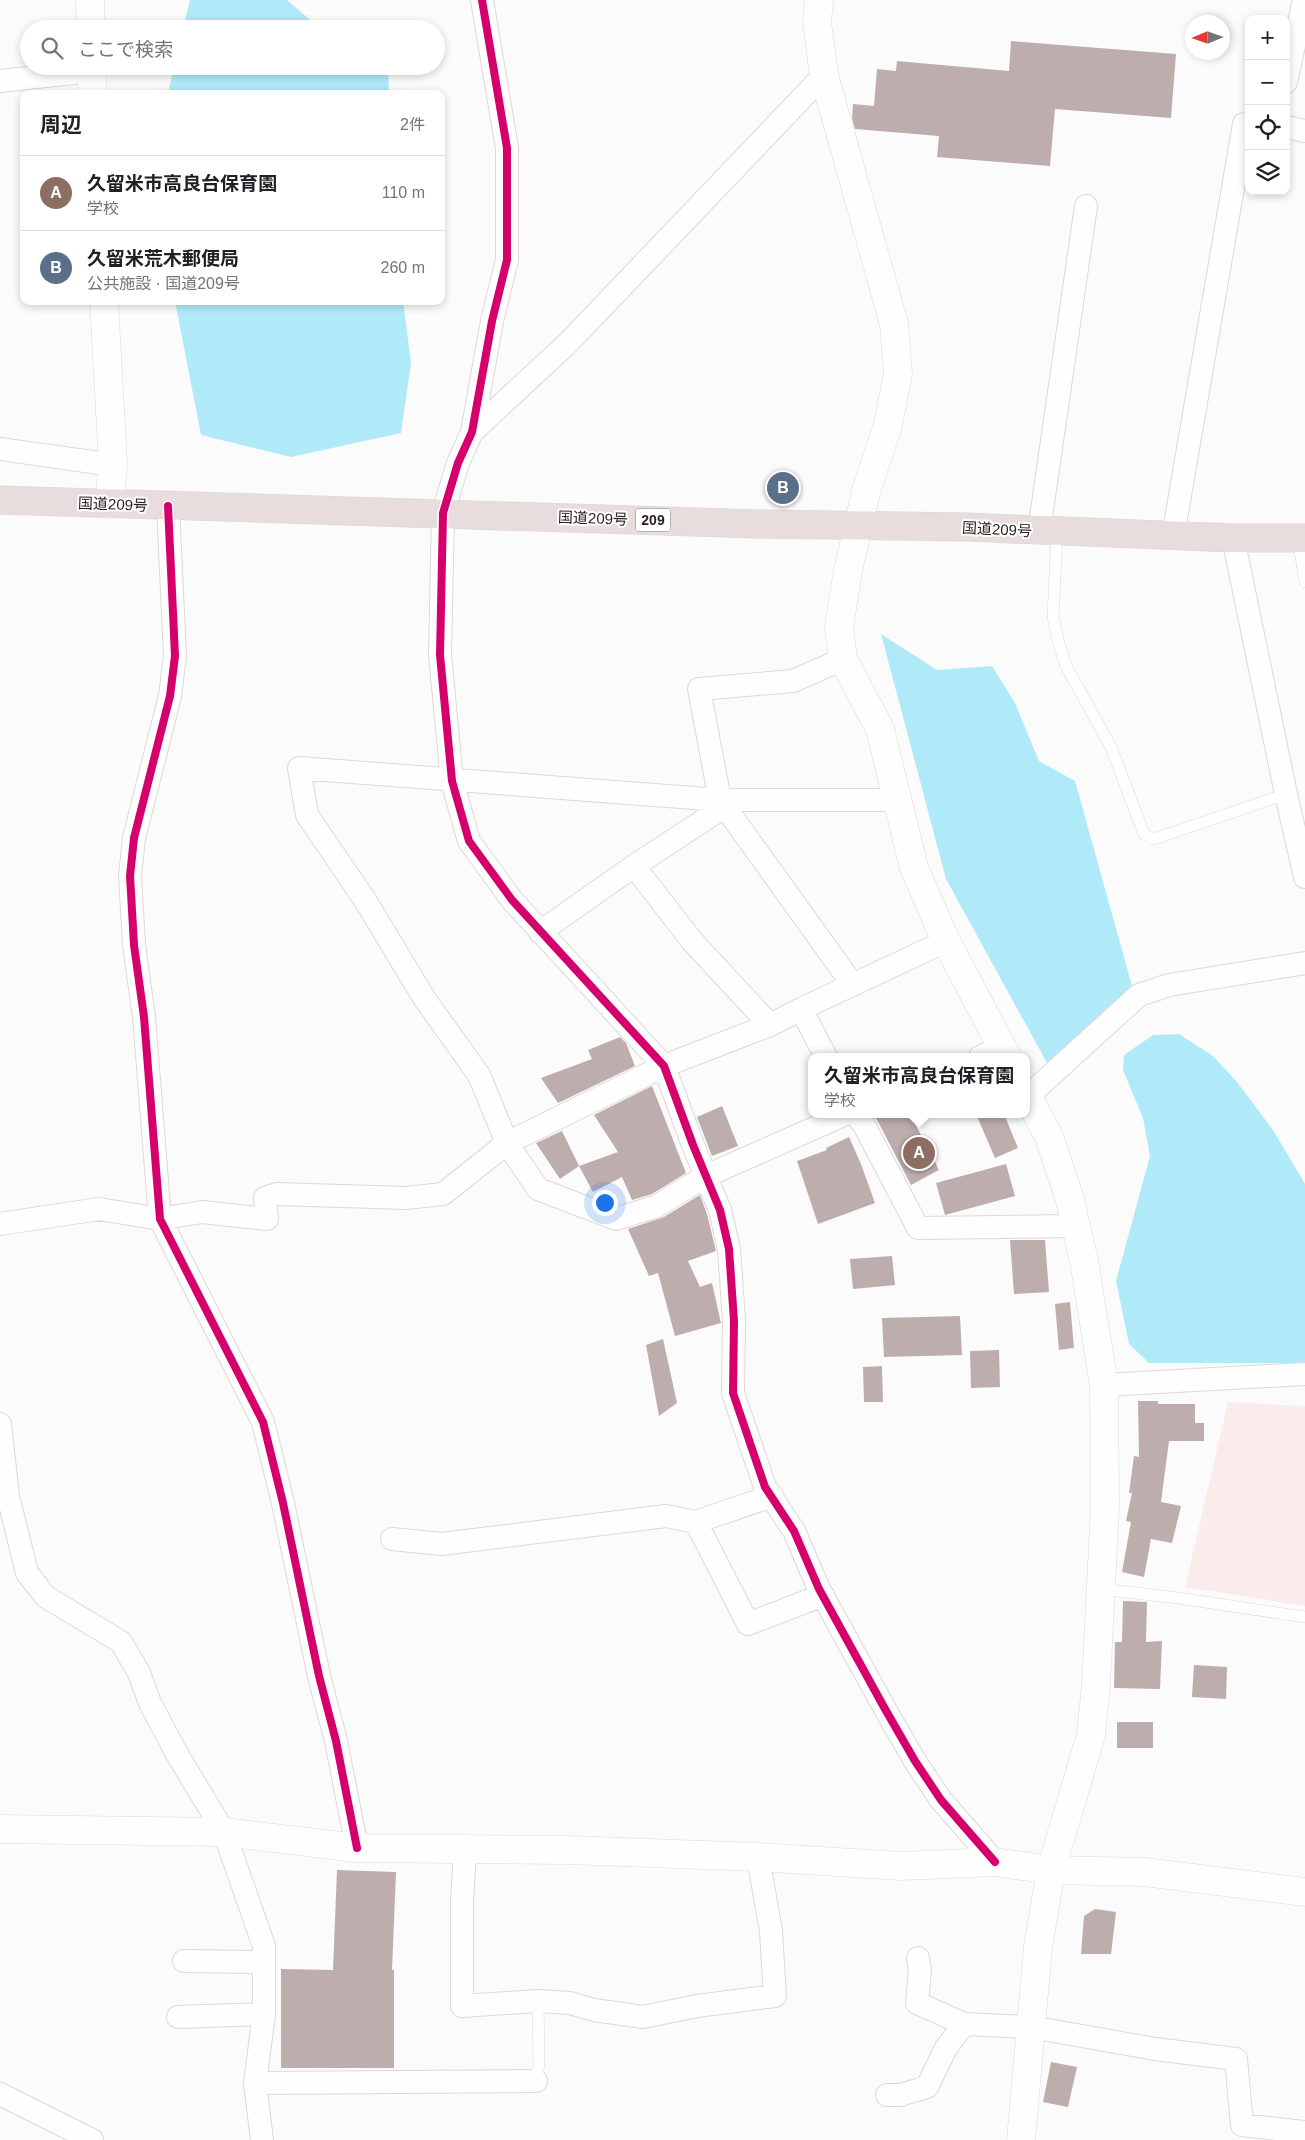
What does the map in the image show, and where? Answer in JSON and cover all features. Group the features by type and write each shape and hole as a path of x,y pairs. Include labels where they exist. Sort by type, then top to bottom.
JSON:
{"highway":[{"name":"国道209号","path":"0,500 858,526 966,527 1233,538 1302,538"}],"street":[{"path":"90,0 90,20"},
{"path":"482,0 507,148 506,260 492,322 472,432 458,462 443,513 440,656 452,781 469,841 512,900 664,1066 720,1210 729,1249 734,1321 733,1393 765,1487 794,1531 823,1595 884,1709 915,1761 941,1800 995,1862"},
{"path":"819,0 817,22 824,75 894,324 898,374 888,425 866,488 848,570 839,627 843,659 880,729 914,868 997,1053"},
{"path":"1290,64 1304,0"},
{"path":"472,432 569,342 824,75"},
{"path":"0,81 92,77"},
{"path":"1173,536 1245,124"},
{"path":"1290,128 1305,131"},
{"path":"1048,531 1086,206"},
{"path":"104,305 113,466 109,504"},
{"path":"0,449 113,466"},
{"path":"168,506 175,656 170,696 161,736 145,788 134,838 130,876 134,945 144,1017 160,1219 263,1422 336,1741 357,1848"},
{"path":"1233,538 1305,877"},
{"path":"843,659 792,681 699,689 722,803 853,985"},
{"path":"837,1118 706,1176 656,1206 616,1218 538,1189 508,1143 479,1075 424,998 365,900 307,815 298,768 722,803 898,800"},
{"path":"540,932 722,803"},
{"path":"634,866 692,941 770,1025"},
{"path":"0,1224 99,1208 160,1219 202,1212 268,1219 265,1198 277,1194 406,1198 443,1194 508,1143 664,1066 770,1025 800,1009 946,941"},
{"path":"1030,1091 1139,995 1169,985 1305,963"},
{"path":"800,1009 824,1053"},
{"path":"1021,2140 1038,1947 1051,1870 1091,1735 1096,1685 1105,1506 1104,1385 1084,1261 1069,1196 1049,1137 1030,1100"},
{"path":"859,1118 865,1126 918,1228 1075,1226"},
{"path":"1104,1385 1305,1374"},
{"path":"0,1424 8,1496 27,1572 46,1597 121,1642 139,1673 150,1703 177,1754 224,1832 264,1946 264,2014 255,2083 262,2140"},
{"path":"392,1539 442,1544 666,1516 696,1522 772,1496"},
{"path":"696,1522 748,1624 823,1595"},
{"path":"0,1829 224,1832 357,1848 568,1850 758,1857 901,1866 995,1862 1051,1870 1145,1872 1305,1892"},
{"path":"465,1850 462,1900 462,2006 538,2000 570,2003 594,2010 643,2017 697,2006 775,1996 771,1931 758,1857"},
{"path":"918,1958 920,1970 917,2003 964,2024 1031,2026 1155,2049 1236,2059 1242,2125 1305,2132"},
{"path":"184,1961 264,1962"},
{"path":"178,2016 264,2014"},
{"path":"887,2095 900,2094 927,2087 946,2048 964,2024"},
{"path":"255,2083 536,2080"},
{"path":"0,2094 92,2140"}],"lane":[{"path":"1048,531 1054,617 1059,644 1066,666 1111,747 1144,834 1154,839 1286,794"},
{"path":"1302,538 1305,582"},
{"path":"1101,1588 1305,1617"},
{"path":"536,2080 539,2065 538,2000"}],"shaded area":[{"path":"1228,1402 1305,1406 1305,1606 1185,1587"}],"water":[{"path":"190,0 287,0 310,20 185,20"},
{"path":"172,75 388,75 389,90 169,90"},
{"path":"176,305 404,305 411,363 401,433 291,457 201,435"},
{"path":"881,634 937,670 992,666 1015,703 1039,761 1075,781 1132,986 1047,1063 946,879"},
{"path":"1179,1034 1213,1056 1237,1082 1273,1130 1305,1184 1305,1363 1149,1363 1129,1344 1116,1281 1150,1156 1143,1118 1123,1070 1124,1055 1153,1035"}],"building":[{"path":"1011,41 1176,54 1171,118 1055,109 1050,166 937,157 939,136 855,129 852,118 853,104 874,106 877,69 896,71 897,61 1009,71"},
{"path":"620,1037 626,1043 635,1066 558,1103 541,1078 592,1059 588,1050"},
{"path":"652,1086 686,1173 652,1194 632,1200 622,1177 593,1192 579,1166 618,1152 594,1115"},
{"path":"722,1106 738,1146 712,1156 697,1117"},
{"path":"876,1118 912,1118 939,1170 911,1185"},
{"path":"978,1118 1006,1118 1018,1148 995,1158"},
{"path":"562,1131 579,1166 560,1179 536,1143"},
{"path":"849,1137 875,1203 818,1224 797,1161 827,1150 826,1148"},
{"path":"1006,1164 1015,1196 945,1215 936,1183"},
{"path":"700,1195 707,1214 716,1251 688,1261 700,1287 712,1283 721,1323 675,1336 658,1273 649,1276 628,1229 664,1217"},
{"path":"1010,1240 1045,1240 1049,1292 1014,1294"},
{"path":"892,1256 895,1285 853,1289 850,1259"},
{"path":"1070,1302 1074,1348 1059,1350 1055,1304"},
{"path":"960,1316 962,1355 884,1357 882,1318"},
{"path":"663,1339 677,1403 659,1416 646,1345"},
{"path":"999,1350 1000,1387 971,1388 970,1351"},
{"path":"882,1366 883,1402 864,1402 863,1367"},
{"path":"1138,1401 1158,1401 1158,1404 1195,1404 1195,1423 1204,1423 1204,1441 1169,1441 1161,1502 1181,1506 1172,1543 1151,1539 1144,1577 1122,1572 1131,1522 1126,1521 1132,1493 1129,1493 1134,1456 1139,1457"},
{"path":"1123,1601 1147,1602 1146,1642 1162,1641 1160,1689 1114,1688 1115,1642 1122,1642"},
{"path":"1194,1665 1227,1667 1226,1699 1192,1697"},
{"path":"1117,1722 1153,1722 1153,1748 1117,1748"},
{"path":"337,1870 396,1872 392,1970 394,1970 394,2068 281,2068 281,1969 333,1970"},
{"path":"1095,1909 1116,1912 1111,1954 1081,1954 1084,1916"},
{"path":"1051,2062 1077,2067 1068,2107 1043,2102"}],"cycle path":[{"path":"482,0 507,148 507,260 492,321 472,432 458,463 443,513 440,655 452,781 469,841 512,900 664,1066 693,1145 720,1210 729,1249 734,1321 733,1393 765,1487 794,1531 819,1589 915,1761 941,1800 995,1862"},
{"path":"168,506 175,656 170,696 134,838 130,876 134,945 144,1017 160,1219 263,1422 283,1503 319,1676 336,1741 357,1848"}],"place":[{"name":"久留米荒木郵便局","path":"783,488"},
{"name":"久留米市高良台保育園","path":"919,1153"}]}
